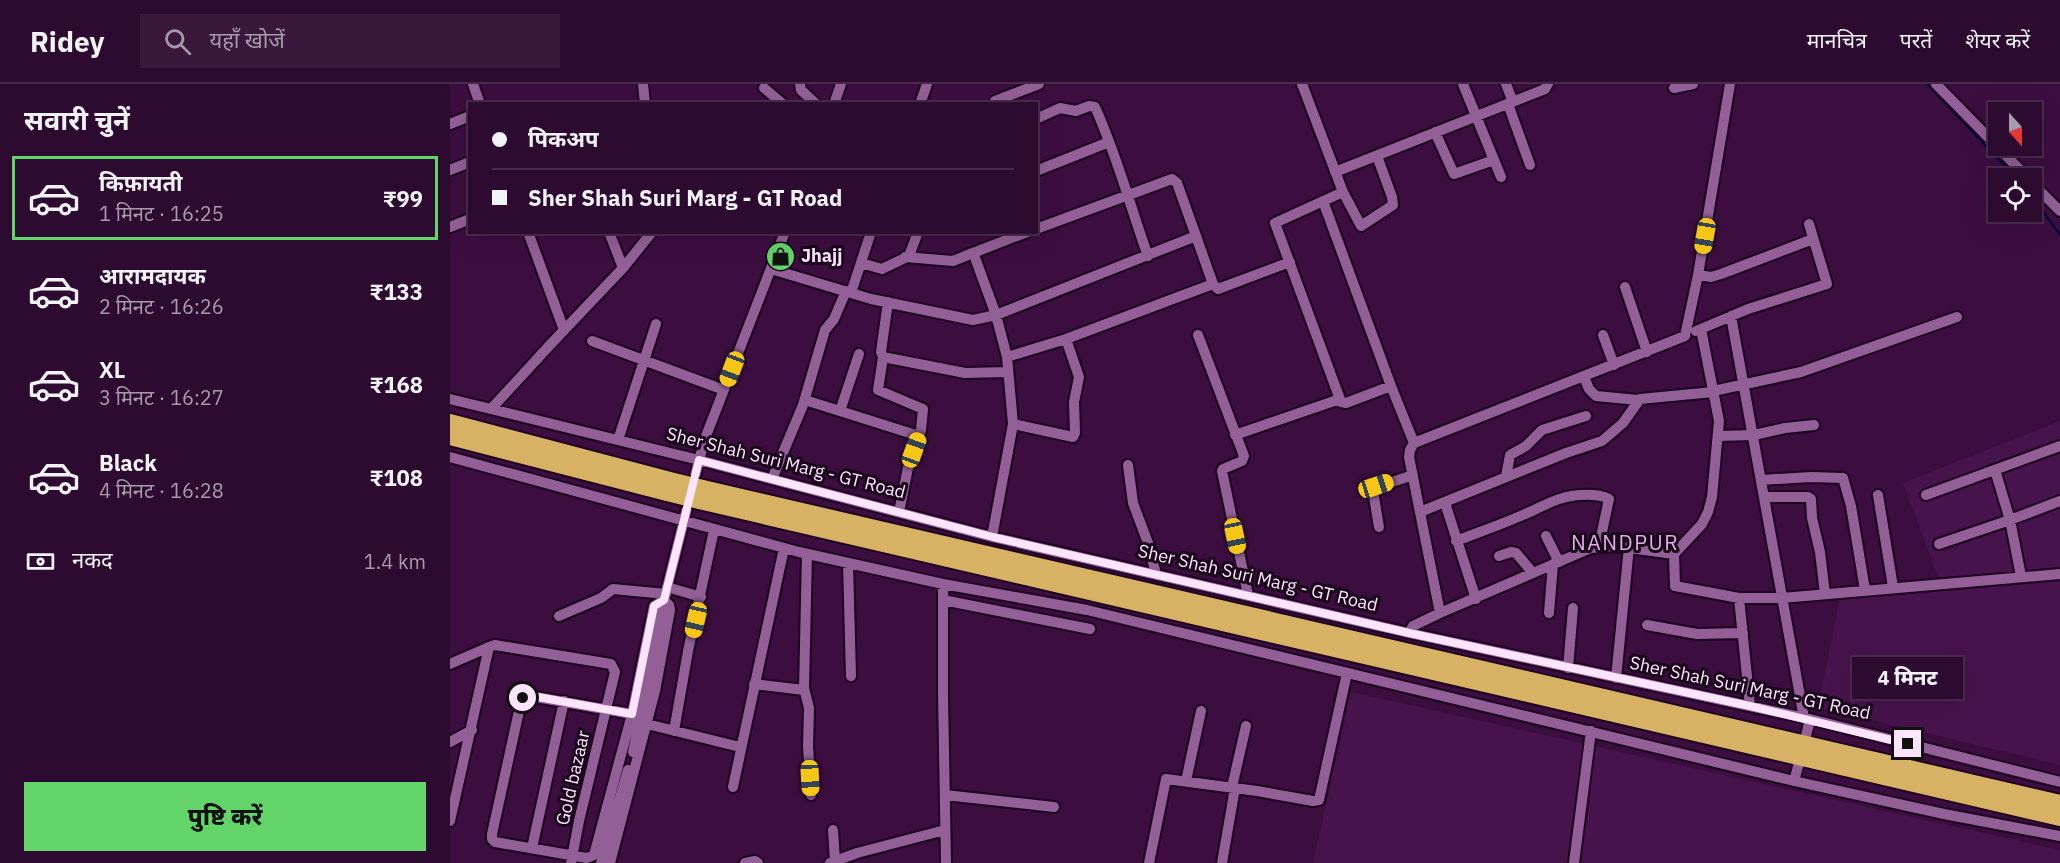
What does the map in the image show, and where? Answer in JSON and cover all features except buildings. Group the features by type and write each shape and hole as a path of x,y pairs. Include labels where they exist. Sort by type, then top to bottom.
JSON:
{"highway":[{"name":"Sher Shah Suri Marg - GT Road","path":"450,422 668,486"},
{"name":"Sher Shah Suri Marg - GT Road","path":"450,437 668,486 2060,818"},
{"name":"Sher Shah Suri Marg - GT Road","path":"701,494 2060,803"}],"street":[{"path":"473,84 479,102"},
{"path":"643,84 645,102"},
{"path":"800,84 801,90 814,102"},
{"path":"833,102 841,84"},
{"path":"921,102 927,84"},
{"path":"995,101 1014,99 1039,84"},
{"path":"1463,84 1501,177"},
{"path":"1506,84 1530,165"},
{"path":"1335,172 1545,89 1548,84"},
{"path":"1674,88 1693,84"},
{"path":"1685,336 1698,275 1730,84"},
{"path":"1936,84 2018,168"},
{"path":"1305,85 1335,172 1361,226 1392,207 1393,200 1377,156"},
{"path":"764,88 781,102"},
{"path":"1038,118 1060,108 1076,111 1094,106 1109,142 1148,256"},
{"path":"450,124 468,117"},
{"path":"1435,132 1454,174 1494,160"},
{"path":"1038,170 1109,142"},
{"path":"450,170 468,163"},
{"path":"1038,228 1168,180 1174,180 1213,284 1219,289 1290,262"},
{"path":"1343,192 1275,222 1342,403 1391,386"},
{"path":"2042,192 2060,211"},
{"path":"1323,201 1414,443"},
{"path":"450,227 468,220"},
{"path":"1440,614 1409,454 1414,443 1647,352 1748,309 1827,284 1809,224"},
{"path":"529,234 564,330"},
{"path":"610,234 623,268"},
{"path":"491,409 623,268 650,234"},
{"path":"601,863 630,763 665,597 699,460 784,234"},
{"path":"772,479 805,400 825,330 849,292 870,234"},
{"path":"861,263 882,269 912,253 917,234"},
{"path":"904,257 953,261 1022,234"},
{"path":"771,269 888,302 973,320 996,315 1196,236"},
{"path":"1698,275 1721,274 1813,239"},
{"path":"975,252 975,261 996,315 1007,357 1012,424 993,537"},
{"path":"1007,357 1066,339 1213,284"},
{"path":"1625,287 1647,352"},
{"path":"888,302 878,390 923,409 919,436 909,463 899,512"},
{"path":"1731,316 1782,598 1807,719 1806,736"},
{"path":"1584,376 1596,396 1638,400 1713,392 1801,372 1957,317"},
{"path":"618,440 656,324"},
{"path":"1701,329 1719,421 1712,497 1706,517 1700,527 1674,554 1675,586 1739,598 1782,598 2060,574"},
{"path":"1198,335 1244,459 1222,471 1248,595"},
{"path":"1603,335 1614,365"},
{"path":"1012,424 1068,437 1074,436 1074,402 1079,377 1066,339"},
{"path":"592,341 724,390"},
{"path":"840,411 859,354"},
{"path":"883,357 964,373 1008,372"},
{"name":"Sher Shah Suri Marg - GT Road","path":"450,399 699,460 993,537 1248,595 1347,624 1409,633 1750,706 2060,782"},
{"path":"1235,435 1340,399"},
{"path":"805,400 919,436"},
{"path":"1420,512 1506,476 1605,440 1623,423 1638,400"},
{"path":"1506,476 1510,455 1526,446 1539,432 1586,416"},
{"path":"1718,436 1754,435 1782,428 1814,425"},
{"path":"1926,495 2060,446"},
{"path":"450,457 807,554 943,584 1086,610 1341,667 1794,781 1944,814 2060,836"},
{"path":"1128,465 1133,503 1148,543 1156,574"},
{"path":"1995,470 2010,520 2021,576"},
{"path":"1379,527 1374,488 1413,475"},
{"path":"1761,480 1843,478 1851,506 1865,590"},
{"path":"1878,495 1893,587"},
{"path":"1456,542 1550,502 1564,497 1581,496 1609,499 1599,546"},
{"path":"1764,497 1808,497 1811,499 1825,594"},
{"path":"1939,544 2060,501"},
{"path":"1445,503 1476,598"},
{"path":"674,731 688,651 714,530"},
{"path":"1546,536 1556,563 1549,613"},
{"path":"1409,633 1413,626 1585,550 1599,546 1629,547 1674,554"},
{"path":"1616,678 1629,547"},
{"path":"733,787 784,548"},
{"path":"1499,556 1511,552 1516,553 1533,573"},
{"path":"807,554 804,690 809,708 808,746 811,795"},
{"path":"848,563 851,676"},
{"path":"943,584 946,863"},
{"path":"558,616 601,598 613,589 665,597 700,597"},
{"path":"632,714 527,696 522,700 492,839 495,842 532,848 572,859 590,858 596,853 632,714 654,606 665,597"},
{"path":"610,863 647,724 670,610 665,597"},
{"path":"1739,598 1750,706"},
{"path":"943,600 1090,629"},
{"path":"1568,668 1573,608"},
{"path":"1647,625 1697,634 1743,633"},
{"name":"Gold bazaar","path":"489,647 495,645 611,664 615,672 572,859"},
{"path":"450,664 489,647"},
{"path":"450,821 489,647"},
{"path":"1149,863 1165,780 1186,781 1318,801 1341,667"},
{"path":"754,684 804,690"},
{"path":"532,848 564,701"},
{"path":"1186,781 1201,711"},
{"path":"647,724 740,747"},
{"path":"1222,863 1245,726"},
{"path":"450,742 472,730"},
{"path":"1574,863 1591,731"},
{"path":"1794,781 1799,763"},
{"path":"945,795 1054,807"},
{"path":"834,830 837,861 945,830"},
{"path":"745,863 755,861 758,863"}],"shaded area":[{"path":"2060,421 2060,765 1818,707 1840,599 1942,587 1903,483"},
{"path":"1351,692 2060,850 2060,863 1313,863"}],"waterway":[{"path":"1927,84 2007,168"},
{"path":"2042,210 2060,235"}],"place":[{"name":"Jhajj","path":"780,256"}],"district":[{"name":"NANDPUR","path":"1625,543"}],"route":[{"path":"523,698 538,697 632,714 654,606 664,600 699,460 993,537 1409,633 1810,719 1908,744"}]}
